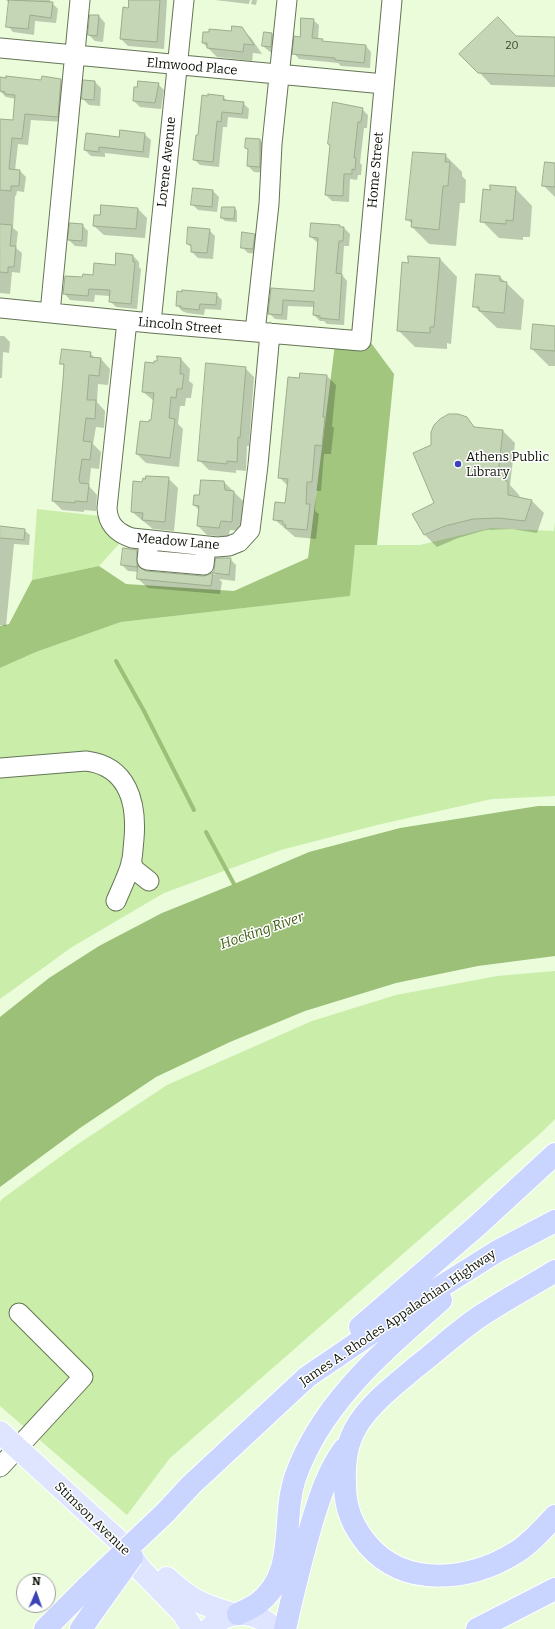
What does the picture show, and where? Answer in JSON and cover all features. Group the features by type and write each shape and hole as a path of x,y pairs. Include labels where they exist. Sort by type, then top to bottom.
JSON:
{"highway":[{"path":"307,1377 325,1356 478,1225 555,1154"},
{"name":"James A. Rhodes Appalachian Highway","path":"80,1629 94,1593 165,1513 191,1485 307,1377 426,1296 496,1252 555,1221"},
{"path":"236,1614 256,1605 278,1579 286,1557 288,1506 296,1475 315,1436 340,1397 392,1343 496,1252"},
{"path":"285,1629 303,1553 318,1500 333,1468 348,1445 358,1424 388,1391 482,1315 555,1271"},
{"path":"348,1445 345,1464 345,1493 348,1508 357,1532 374,1551 404,1570 421,1574 453,1576 467,1574 484,1568 516,1553 529,1543 555,1516"},
{"path":"477,1629 555,1590"},
{"path":"503,1629 533,1610 555,1590"},
{"path":"45,1629 94,1593"}],"main road":[{"name":"Stimson Avenue","path":"0,1432 120,1542 142,1571 182,1612 193,1629"},
{"path":"120,1542 162,1573 194,1600 215,1609 236,1614 256,1616 265,1621 274,1629"},
{"path":"209,1629 220,1619 236,1614"}],"street":[{"path":"50,313 80,0"},
{"name":"Lorene Avenue","path":"151,323 184,0"},
{"name":"Meadow Lane","path":"127,321 108,513 109,521 122,535 132,538 217,547 229,546 239,542 250,530 258,465 272,144 287,0"},
{"name":"Home Street","path":"361,341 392,0"},
{"name":"Elmwood Place","path":"0,48 177,66 384,84"},
{"name":"Lincoln Street","path":"0,308 127,321 361,341"},
{"path":"0,768 86,761 97,762 106,766 119,776 129,791 134,810 135,828 131,862 116,901"},
{"path":"131,862 135,870 149,881"},
{"path":"0,1467 83,1377 19,1313"}],"shaded area":[{"path":"366,336 394,374 377,545 355,545 350,596 121,622 36,652 0,668 0,626 9,624 32,580 99,566 126,584 234,591 308,558 335,344"},
{"path":"37,509 99,516 120,543 99,566 32,580"},
{"path":"555,523 555,796 492,799 377,825 281,850 164,893 72,947 0,999 0,668 36,652 121,622 349,596 355,545 420,545 491,528 554,531"},
{"path":"555,971 555,1119 170,1458 127,1515 0,1406 0,1202 2,1199 75,1146 167,1085 312,1021 396,995 497,976"}],"water":[{"name":"Hocking River","path":"538,806 555,806 555,956 478,966 396,983 305,1011 230,1042 156,1077 80,1128 0,1187 0,1017 49,978 99,946 162,913 309,852 400,828"}],"building":[{"path":"9,0 53,2 51,18 30,15 28,29 6,27"},
{"path":"129,0 160,0 157,42 120,39 123,7 128,8"},
{"path":"90,15 99,15 97,36 88,35"},
{"path":"498,17 516,36 555,37 555,76 478,73 459,54"},
{"path":"301,18 314,19 312,38 323,39 322,41 366,45 364,63 335,60 335,58 292,54 294,36 300,37"},
{"path":"232,26 242,27 254,45 244,44 243,52 207,48 207,43 202,43 203,32 209,32 209,29 231,31"},
{"path":"264,32 272,33 271,47 262,46"},
{"path":"6,76 41,80 42,76 61,79 58,117 25,114 22,139 12,138 9,169 20,170 19,186 11,186 11,191 0,190 0,119 13,120 15,95 5,94 5,92 0,91 0,77 6,78"},
{"path":"83,80 95,81 94,100 82,99"},
{"path":"138,81 159,83 155,103 133,101 134,87 137,87"},
{"path":"208,94 224,96 223,100 244,102 242,114 222,112 221,122 217,121 213,162 193,160 196,135 198,135 202,95 208,96"},
{"path":"333,102 363,108 361,122 358,122 354,158 356,158 355,170 352,169 352,174 344,174 343,196 325,195 330,145 328,144"},
{"path":"120,130 145,133 143,152 99,147 99,152 84,150 86,133 119,137"},
{"path":"246,138 260,139 260,167 247,166 248,149 245,148"},
{"path":"413,152 446,154 445,162 450,162 448,186 443,186 439,230 411,227 412,220 406,220"},
{"path":"545,162 555,163 555,187 542,186"},
{"path":"490,185 516,187 513,221 506,220 506,224 480,222 483,189 490,190"},
{"path":"193,188 213,190 212,207 191,205"},
{"path":"101,205 138,208 136,229 93,226 94,215 100,215"},
{"path":"222,207 235,207 234,219 221,218"},
{"path":"70,223 83,224 82,241 68,240"},
{"path":"311,223 340,225 340,227 344,227 343,241 339,241 336,273 342,274 339,320 320,318 320,316 313,315 314,302 283,300 282,315 268,314 271,288 314,291 318,238 310,237"},
{"path":"0,224 12,225 10,246 16,246 14,267 8,267 8,273 0,272"},
{"path":"188,227 210,229 207,253 191,252 191,245 187,244"},
{"path":"242,232 255,234 253,249 241,248"},
{"path":"116,253 133,255 133,262 135,262 131,304 109,302 110,290 89,289 88,296 63,294 65,276 82,277 83,274 93,275 94,263 115,265"},
{"path":"408,256 440,258 434,327 430,327 430,333 397,331 402,262 408,263"},
{"path":"476,274 500,276 500,281 507,282 504,313 479,311 479,307 473,307"},
{"path":"182,290 217,293 216,305 200,304 199,310 176,306 177,291 182,292"},
{"path":"533,324 555,326 555,351 531,349"},
{"path":"62,349 91,352 90,357 101,358 99,376 89,375 87,400 96,400 95,419 86,418 83,441 92,442 90,460 82,459 79,479 80,483 89,484 87,502 75,501 75,503 52,501 63,380 64,364 60,364"},
{"path":"157,356 181,358 180,374 184,374 182,389 177,389 176,398 171,397 169,418 175,419 170,458 136,454 140,421 149,422 149,420 151,420 154,393 142,392 145,362 154,363 154,361 157,361"},
{"path":"206,363 246,367 240,438 238,437 237,462 227,461 227,464 198,461"},
{"path":"300,373 327,375 322,446 315,445 312,482 307,482 306,504 310,504 307,530 285,528 286,525 283,524 283,521 273,520 275,502 285,503 288,479 278,478 288,377 299,378"},
{"name":"Athens Public Library","path":"449,414 458,414 467,417 474,427 503,430 498,475 508,482 508,495 532,500 525,521 499,518 473,519 445,526 424,535 412,514 434,503 413,453 431,445 431,432 434,425 440,419"},
{"path":"146,476 169,477 165,522 142,520 143,513 131,512 133,481 142,482 143,478 145,479"},
{"path":"201,480 224,481 225,490 234,491 232,522 221,521 219,528 197,526 199,506 193,505 194,495 199,495"},
{"path":"0,526 25,529 24,540 0,538"},
{"path":"123,548 137,550 137,567 121,565"},
{"path":"216,558 231,558 229,575 214,573"},
{"path":"138,566 146,571 203,576 213,572 211,586 137,579"}],"waterway":[{"path":"116,661 144,711 194,810"},
{"path":"206,832 234,884"}],"place":[{"name":"Athens Public Library","path":"458,464"}]}
